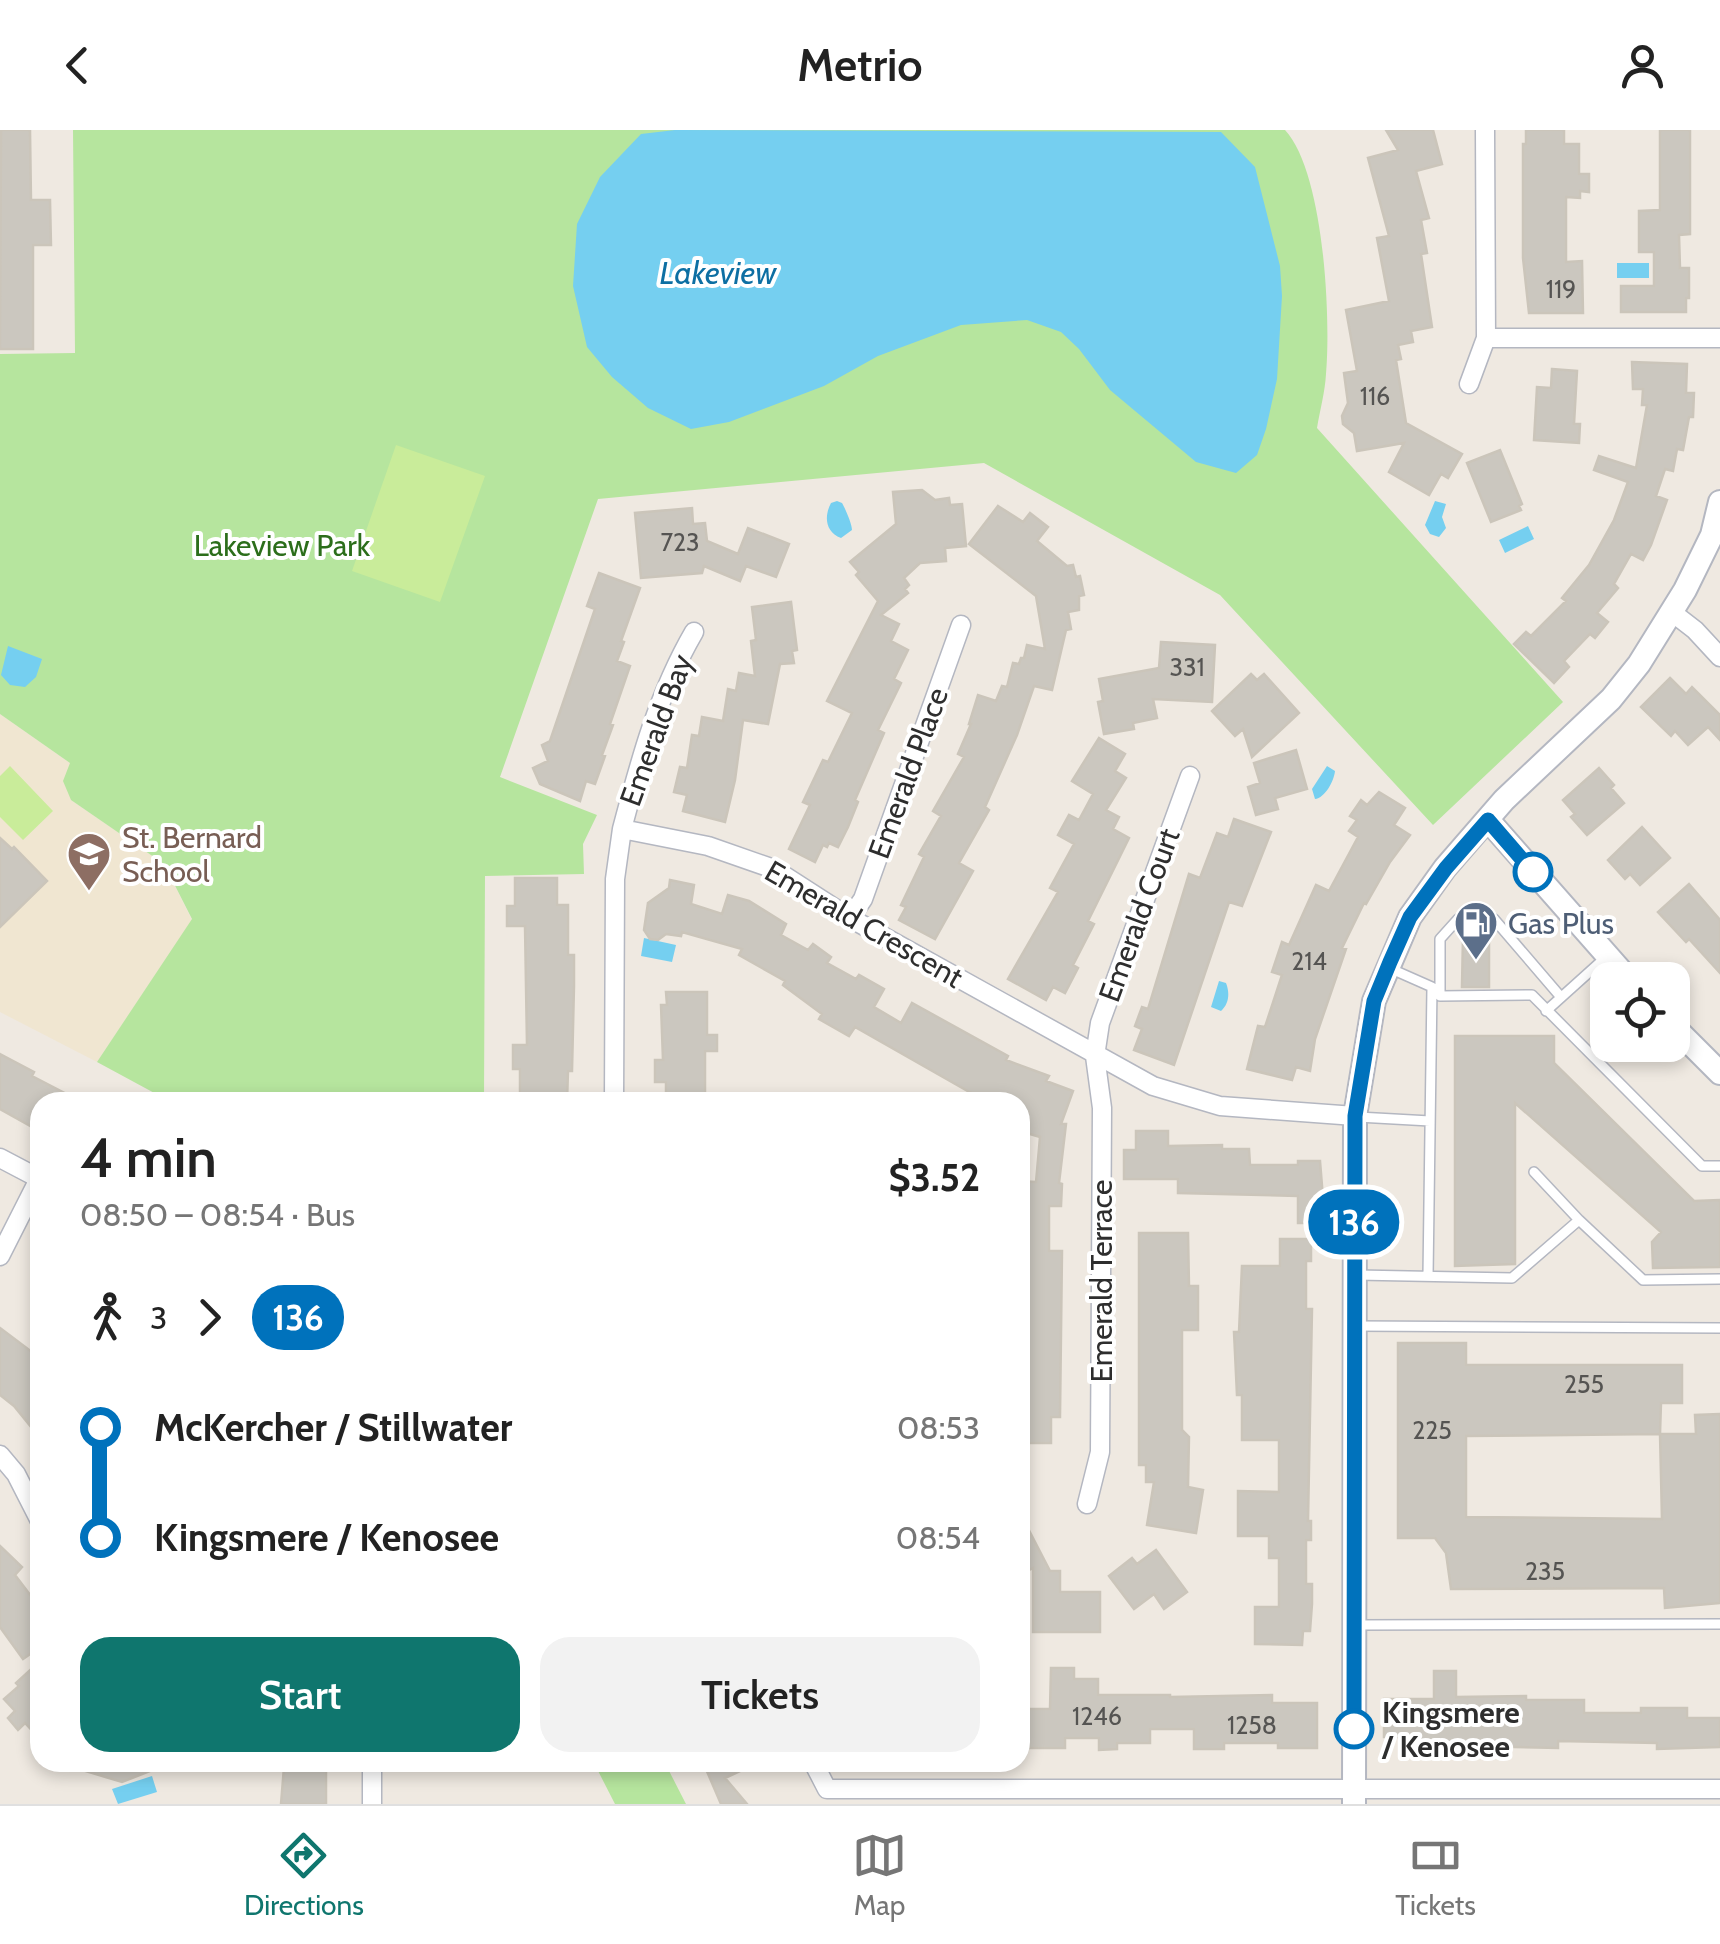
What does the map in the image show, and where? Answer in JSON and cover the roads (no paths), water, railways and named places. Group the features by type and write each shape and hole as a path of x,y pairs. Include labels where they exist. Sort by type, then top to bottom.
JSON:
{"street":[{"path":"1469,384 1486,338 1485,130"},
{"path":"1486,338 1720,338"},
{"path":"1354,1796 1355,1116 1374,1001 1410,917 1446,868 1504,800 1610,699 1672,614 1712,535 1720,502"},
{"path":"1672,614 1695,630 1720,657"},
{"name":"Emerald Place","path":"850,918 863,899 961,625"},
{"name":"Emerald Bay","path":"622,829 670,672 694,632"},
{"name":"Emerald Court","path":"1094,1056 1100,1023 1190,776"},
{"path":"1488,820 1611,962"},
{"path":"614,1092 615,878 622,829"},
{"name":"Emerald Crescent","path":"622,829 708,846 774,868 850,918 1153,1086 1220,1106 1355,1116"},
{"path":"1690,1043 1720,1073"},
{"name":"Emerald Terrace","path":"1087,1504 1100,1452 1102,1108 1094,1056"},
{"path":"0,1158 30,1174"},
{"path":"0,1256 30,1197"},
{"path":"0,1455 16,1474 30,1501"},
{"path":"372,1772 372,1804"},
{"path":"818,1772 826,1788 1354,1796 1720,1789"}],"lane":[{"path":"1440,996 1440,939 1458,919 1494,919 1560,996"},
{"path":"1546,1010 1606,957"},
{"path":"1388,968 1432,987 1440,996 1532,995 1702,1166 1720,1166"},
{"path":"1428,1276 1432,987"},
{"path":"1355,1116 1430,1121"},
{"path":"1534,1172 1642,1280 1720,1278"},
{"path":"1354,1275 1512,1278 1579,1220"},
{"path":"1354,1326 1720,1328"},
{"path":"1353,1625 1720,1624"}],"water":[{"name":"Lakeview","path":"675,130 1221,132 1255,167 1280,266 1277,379 1257,455 1236,473 1196,462 1110,390 1061,332 1027,320 961,325 878,356 824,386 729,422 691,429 648,408 612,377 587,347 573,286 577,224 600,177 641,134"},
{"path":"1617,263 1649,263 1649,278 1617,278"},
{"path":"1435,501 1446,504 1442,517 1446,528 1439,537 1430,534 1425,525"},
{"path":"831,503 842,503 852,530 841,538 827,523"},
{"path":"1528,526 1534,539 1505,553 1499,540"},
{"path":"8,646 42,659 36,677 25,687 10,685 1,675"},
{"path":"1327,766 1335,771 1333,779 1315,799 1312,789"},
{"path":"644,938 676,945 672,962 641,956"},
{"path":"1219,981 1226,983 1228,994 1221,1011 1211,1007"},
{"path":"152,1776 157,1792 118,1804 112,1789"}],"place":[{"name":"St. Bernard School","path":"89,892"},
{"name":"Gas Plus","path":"1476,961"},
{"name":"Kingsmere / Kenosee","path":"1354,1729"}],"park label":[{"name":"Lakeview Park","path":"282,545"}]}
